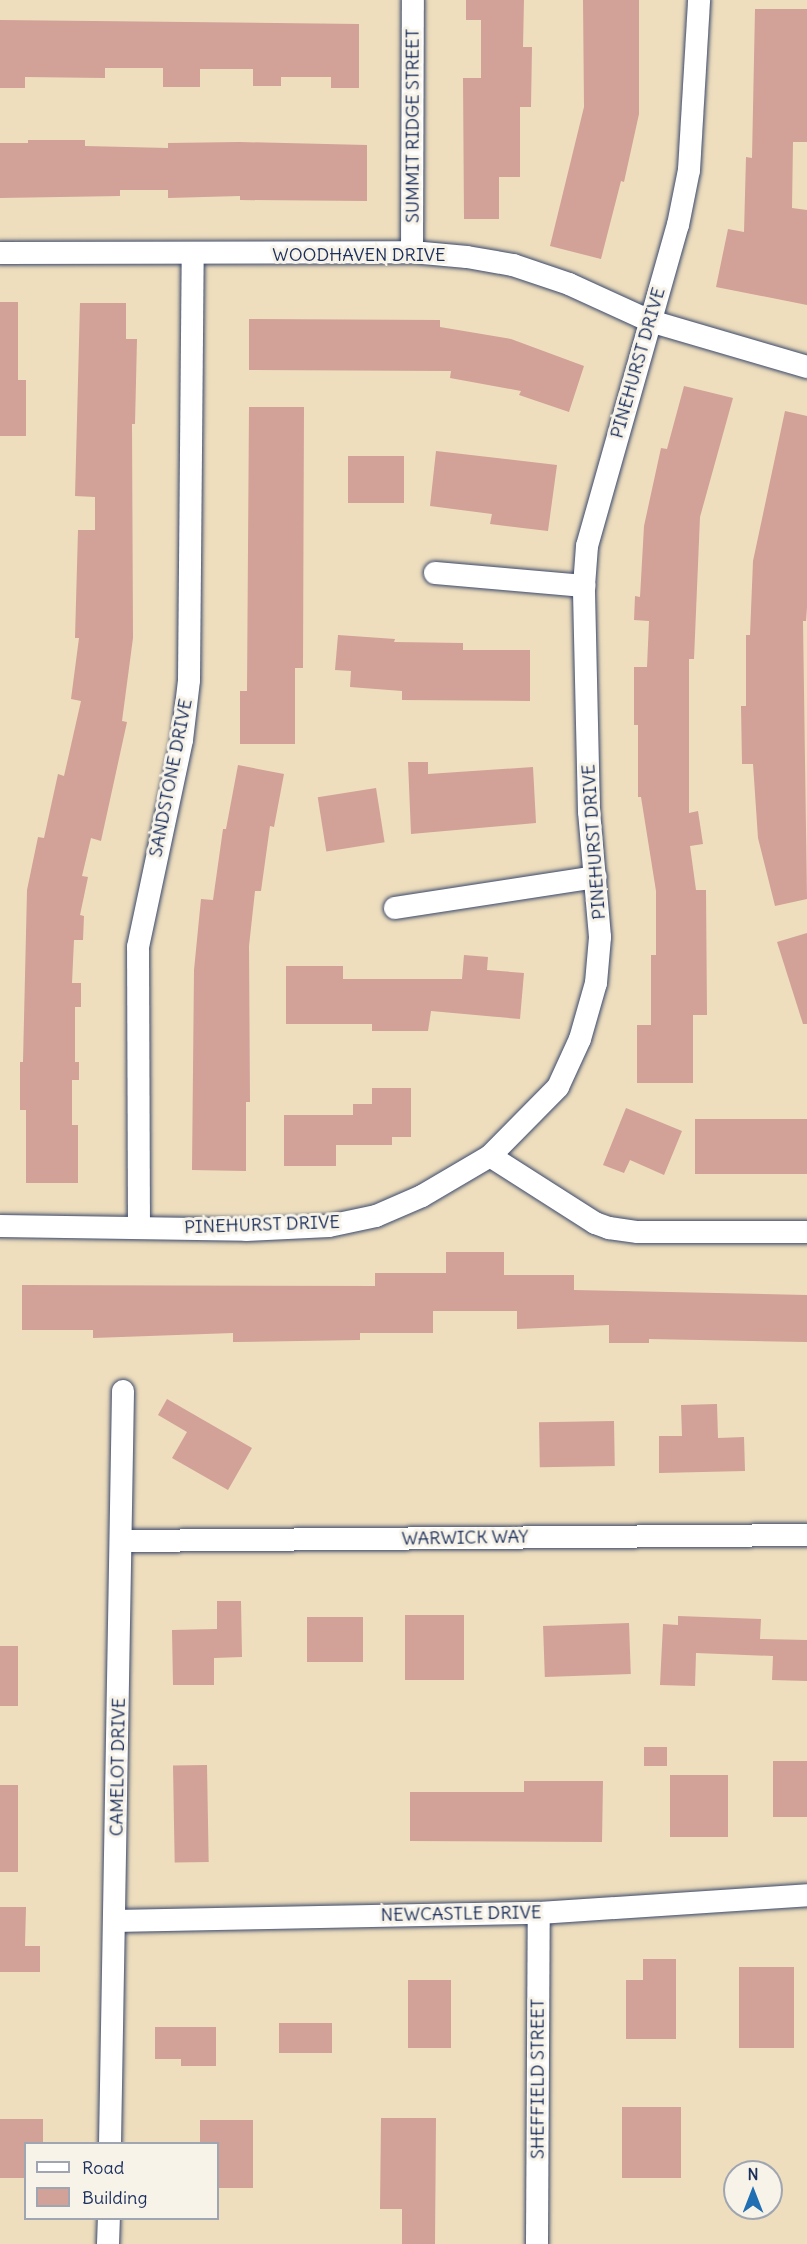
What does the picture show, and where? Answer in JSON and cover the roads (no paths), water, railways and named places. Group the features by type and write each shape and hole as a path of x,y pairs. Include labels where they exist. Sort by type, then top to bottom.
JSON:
{"street":[{"name":"SUMMIT RIDGE STREET","path":"412,252 413,0"},
{"name":"PINEHURST DRIVE","path":"0,1226 139,1228 329,1226 376,1216 422,1196 490,1156 558,1087 580,1039 596,983 600,937 589,812 584,586 593,514 678,225 688,170 699,0"},
{"name":"WOODHAVEN DRIVE","path":"0,253 193,255 412,252 513,265 568,284 650,321 807,366"},
{"name":"SANDSTONE DRIVE","path":"139,1228 138,947 182,740 189,680 193,255"},
{"path":"435,573 584,586"},
{"path":"395,908 596,877"},
{"path":"490,1156 586,1218 609,1228 638,1232 807,1232"},
{"name":"CAMELOT DRIVE","path":"110,2142 123,1542 123,1391"},
{"name":"WARWICK WAY","path":"123,1542 807,1535"},
{"name":"NEWCASTLE DRIVE","path":"114,1921 539,1913 807,1895"},
{"name":"SHEFFIELD STREET","path":"537,2244 539,1913"},
{"path":"108,2244 109,2220"}]}
